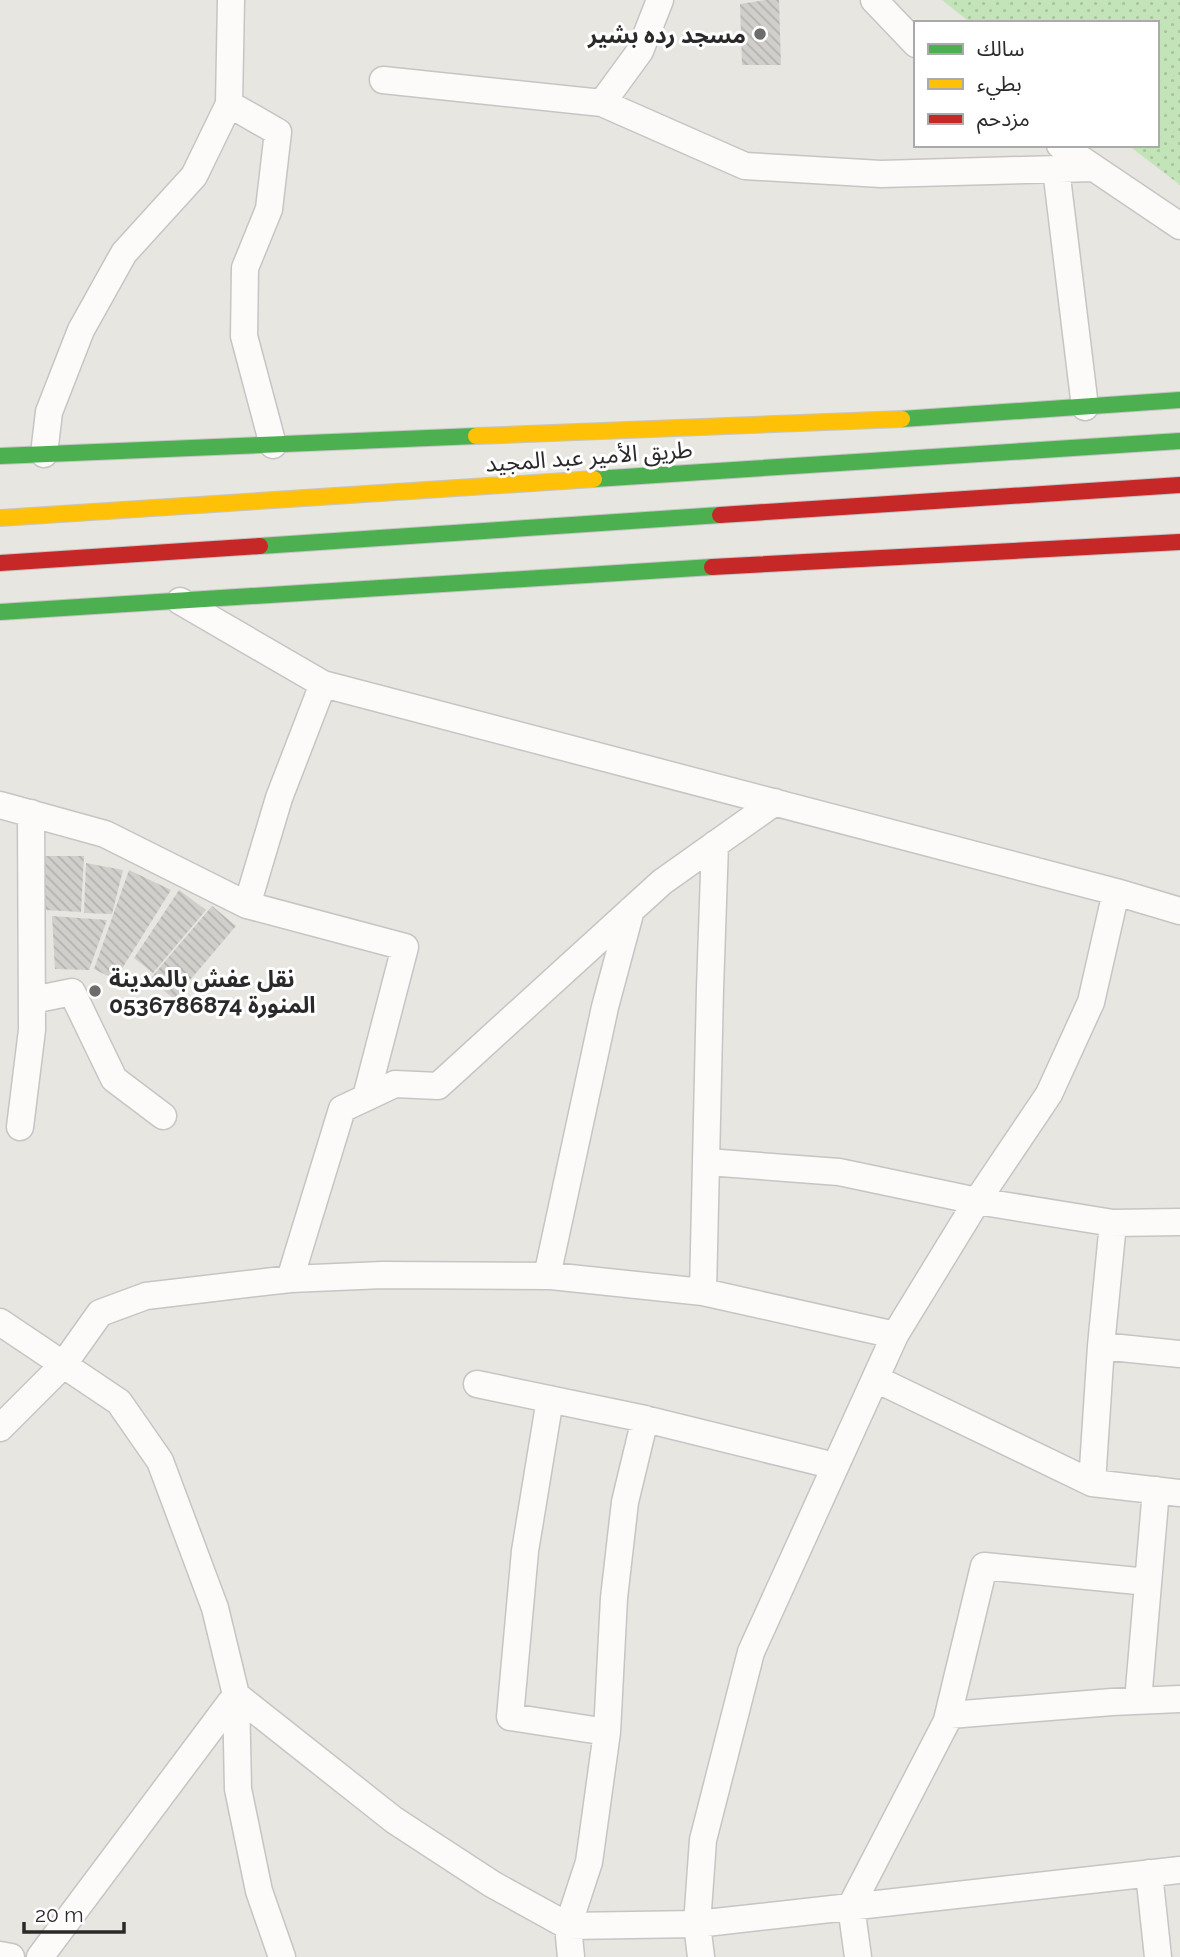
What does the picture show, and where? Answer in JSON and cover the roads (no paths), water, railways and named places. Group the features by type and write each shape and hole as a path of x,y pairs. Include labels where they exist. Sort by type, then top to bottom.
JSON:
{"main road":[{"path":"0,456 932,418 1180,400"},
{"name":"طريق الأمير عبد المجيد","path":"0,518 1180,440"},
{"path":"0,563 1180,485"},
{"path":"0,612 712,567 1180,542"}],"street":[{"path":"44,454 48,412 81,330 124,253 194,176 229,104 231,0"},
{"path":"602,103 640,51 660,0"},
{"path":"874,0 914,42"},
{"path":"383,80 602,103 744,166 881,174 1058,157 1093,168 1180,226"},
{"path":"229,104 278,132 269,209 245,268 244,337 273,445"},
{"path":"1058,157 1085,407"},
{"path":"180,601 323,684 1180,911"},
{"path":"247,905 279,798 323,684"},
{"path":"290,1279 342,1109 395,1084 438,1086 662,882 775,802"},
{"path":"0,805 105,834 247,905 405,947 366,1097"},
{"path":"20,1127 32,1030 31,813"},
{"path":"703,1292 715,844"},
{"path":"702,1957 696,1924 703,1840 751,1652 895,1335 977,1201 1049,1094 1091,1002 1116,892"},
{"path":"547,1276 605,1007 631,910"},
{"path":"33,1000 72,992 114,1079 163,1116"},
{"path":"707,1162 839,1172 977,1201 1113,1223 1180,1222"},
{"path":"1091,1483 1113,1223"},
{"path":"0,1428 63,1365 100,1313 146,1296 290,1279 383,1275 547,1276 703,1292 895,1335"},
{"path":"0,1322 119,1402 160,1461 215,1608 236,1695 238,1789 260,1891 282,1957"},
{"path":"1101,1346 1180,1354"},
{"path":"876,1379 1091,1483 1168,1492 1148,1582 1138,1701"},
{"path":"477,1384 645,1419 835,1466"},
{"path":"550,1399 524,1551 510,1717 607,1732"},
{"path":"571,1957 568,1926 589,1862 607,1732 614,1598 625,1502 645,1419"},
{"path":"947,1720 984,1566 1148,1582"},
{"path":"236,1695 394,1820 492,1884 568,1926 696,1924 1180,1870"},
{"path":"40,1957 236,1695"},
{"path":"858,1957 851,1906 950,1714 1180,1699"},
{"path":"1149,1873 1158,1957"},
{"path":"0,1955 11,1957"}],"place":[{"name":"مسجد رده بشير","path":"760,34"},
{"name":"نقل عفش بالمدينة المنورة 0536786874","path":"95,991"}]}
